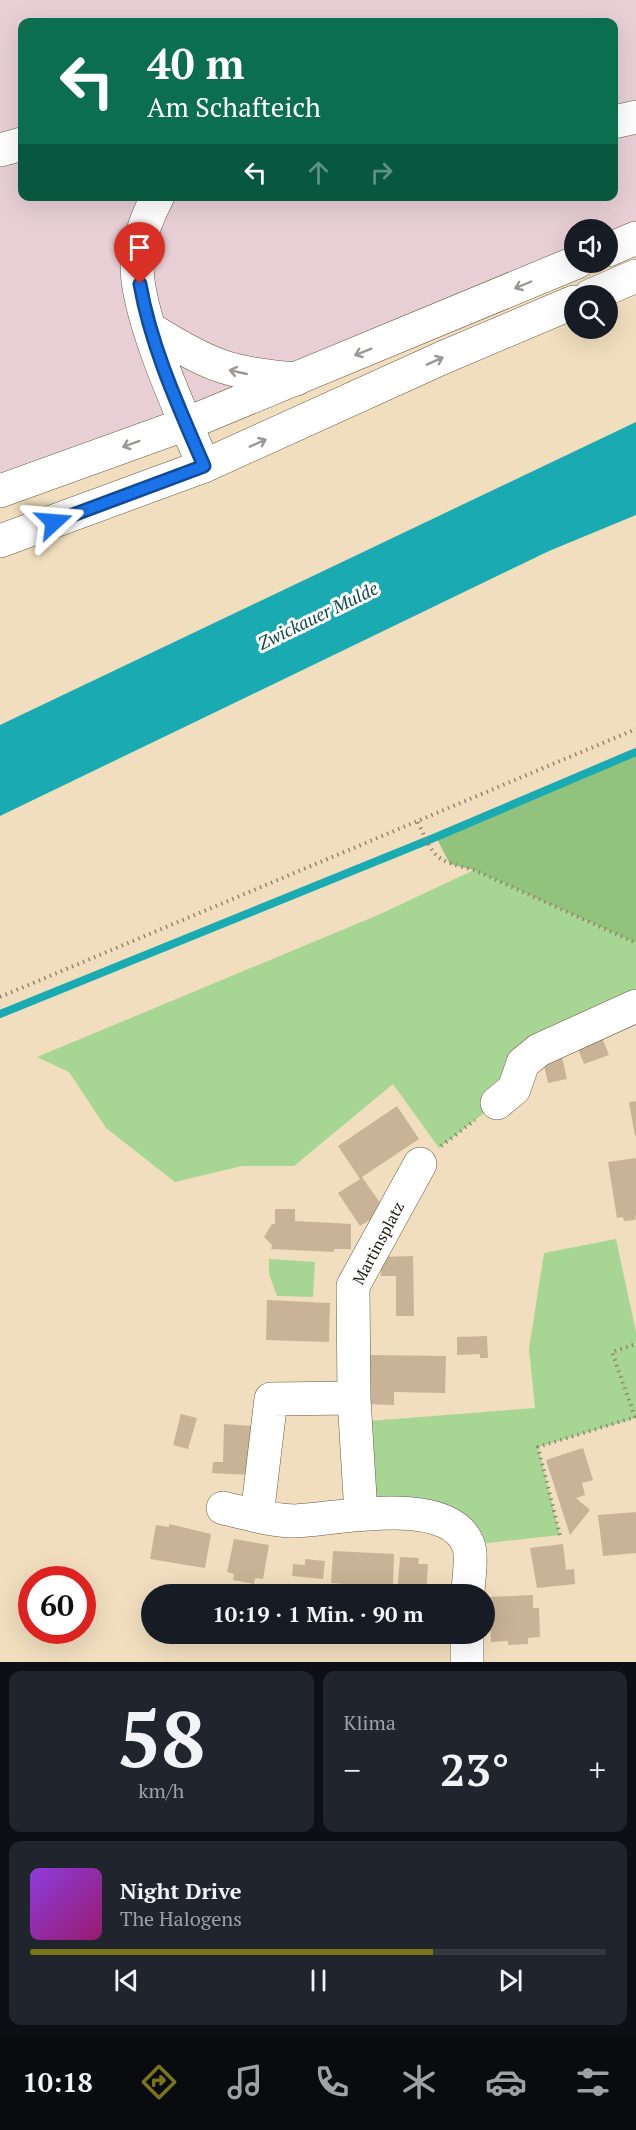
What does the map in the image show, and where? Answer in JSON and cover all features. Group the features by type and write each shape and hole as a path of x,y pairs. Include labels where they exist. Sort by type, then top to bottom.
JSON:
{"street":[{"path":"618,121 636,117"},
{"path":"0,150 18,145"},
{"path":"155,201 145,221 137,267 152,330 186,424 204,466"},
{"path":"618,245 636,237"},
{"path":"0,492 186,424 564,267"},
{"path":"615,285 636,276"},
{"path":"0,541 204,466 442,357 564,306"},
{"path":"152,330 194,356 221,368 254,375 296,379"},
{"path":"497,1103 514,1089 523,1063 539,1050 636,1006"},
{"name":"Martinsplatz","path":"361,1515 354,1398 353,1286 420,1164"},
{"path":"258,1516 271,1399 354,1398"},
{"path":"223,1508 293,1521 361,1515 427,1515 458,1529 469,1545 468,1584"},
{"path":"467,1644 467,1662"}],"path":[{"path":"0,997 636,729"},
{"path":"418,822 434,856 450,864 474,870 636,943"},
{"path":"420,1164 497,1103"},
{"path":"560,1535 538,1447 635,1417 612,1352 636,1344"}],"shaded area":[{"path":"0,0 636,0 636,222 618,230 618,219 564,219 564,251 400,321 0,479"}],"green space":[{"path":"636,749 636,943 474,870 450,864 436,837"},
{"path":"474,870 636,943 636,1001 536,1047 497,1103 439,1148 393,1084 294,1166 242,1166 175,1182 106,1128 69,1072 37,1057 378,915"},
{"path":"616,1239 636,1332 636,1418 538,1447 560,1535 469,1545 457,1529 361,1514 357,1422 535,1408 529,1349 544,1253"},
{"path":"269,1259 315,1262 313,1297 277,1296 269,1274"}],"water":[{"name":"Zwickauer Mulde","path":"636,422 636,515 549,551 0,816 0,725"}],"building":[{"path":"601,1035 609,1055 584,1064 576,1044"},
{"path":"561,1052 567,1079 548,1083 542,1057"},
{"path":"636,1101 636,1135 635,1136 629,1102"},
{"path":"397,1106 419,1139 362,1177 385,1210 360,1226 338,1193 360,1179 338,1146"},
{"path":"636,1158 635,1220 624,1221 623,1217 617,1218 608,1162"},
{"path":"275,1209 295,1209 295,1221 351,1224 351,1249 334,1249 334,1252 271,1249 272,1245 264,1237 272,1224 275,1224"},
{"path":"413,1256 414,1316 396,1316 396,1276 381,1276 381,1257"},
{"path":"267,1300 330,1303 329,1342 266,1340"},
{"path":"487,1336 488,1358 480,1358 480,1354 457,1355 457,1337"},
{"path":"370,1355 446,1356 445,1393 394,1392 394,1405 366,1404"},
{"path":"181,1414 197,1418 188,1449 173,1445"},
{"path":"224,1424 253,1426 252,1475 212,1473 213,1462 223,1462"},
{"path":"583,1448 593,1480 582,1483 585,1495 576,1498 590,1510 570,1535 546,1460"},
{"path":"636,1512 636,1553 603,1556 598,1515"},
{"path":"169,1524 211,1534 205,1568 150,1559 156,1525 169,1527"},
{"path":"234,1539 269,1545 263,1579 255,1578 254,1584 233,1580 234,1574 227,1572"},
{"path":"563,1544 566,1570 574,1569 575,1584 537,1588 530,1548"},
{"path":"333,1551 394,1554 393,1584 331,1583"},
{"path":"400,1557 419,1558 418,1564 428,1564 427,1584 398,1584"},
{"path":"305,1559 325,1561 323,1579 292,1576 293,1564 305,1565"},
{"path":"533,1595 533,1608 539,1608 540,1637 528,1638 528,1644 508,1645 508,1641 495,1642 495,1597"}],"waterway":[{"path":"0,1014 436,837 636,752"}],"route":[{"path":"54,522 204,466 171,386 143,302 140,284"}]}
